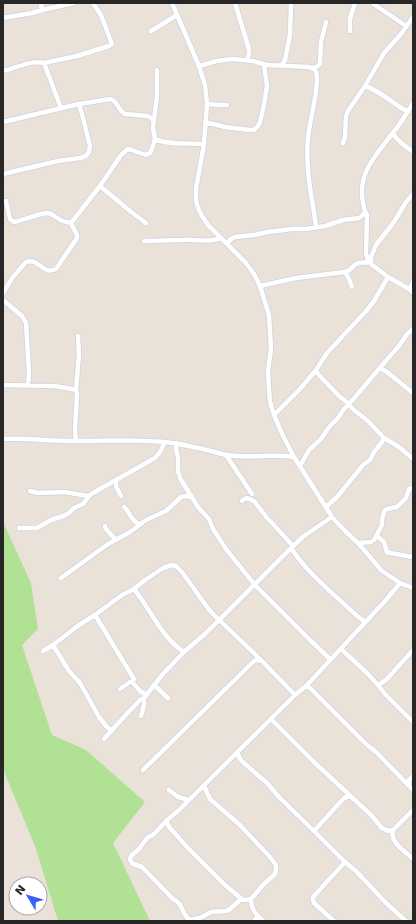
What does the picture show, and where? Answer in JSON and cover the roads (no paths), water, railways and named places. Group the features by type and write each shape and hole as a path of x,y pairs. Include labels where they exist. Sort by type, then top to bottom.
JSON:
{"street":[{"path":"41,3 42,10"},
{"path":"3,18 74,3"},
{"path":"3,71 28,64 38,62 44,63 77,56 112,44 101,16 93,3"},
{"path":"172,3 200,66 205,85 207,104 204,144 196,189 196,200 198,208 208,225 246,263 260,286 269,316 271,348 268,372 270,402 274,415 294,457 332,517 382,570 400,583 413,588"},
{"path":"236,3 249,50 247,60"},
{"path":"281,66 285,60 290,36 291,3"},
{"path":"350,31 350,19 355,3"},
{"path":"372,3 406,26"},
{"path":"151,30 177,15"},
{"path":"343,143 347,113 384,53 413,17"},
{"path":"200,66 232,59 259,62 264,65 303,66 313,68 318,66 320,63 321,42 326,22"},
{"path":"44,63 61,108"},
{"path":"205,122 225,127 254,130 260,122 267,86 264,65"},
{"path":"313,68 316,71 317,82 308,138 307,160 316,226"},
{"path":"71,223 125,151 128,149 146,155 151,152 155,139 153,128 157,95 157,70"},
{"path":"365,86 380,93 401,109 408,112"},
{"path":"3,122 79,104 111,99 116,101 122,112 125,114 148,116 154,121"},
{"path":"413,103 367,169 363,178 361,190 365,212 367,215 366,254 370,263 388,277 411,291 413,282"},
{"path":"3,174 86,156 89,152 90,146 79,104"},
{"path":"207,104 227,104"},
{"path":"393,133 398,141 413,152"},
{"path":"155,139 158,141 204,144"},
{"path":"100,186 146,223"},
{"path":"370,263 376,245 413,194"},
{"path":"6,201 11,221 14,222 49,213 60,220 71,223"},
{"path":"228,244 231,239 235,237 324,226 343,220 359,218 365,212"},
{"path":"3,293 13,277 28,261 35,263 45,270 53,271 56,269 77,238 71,223"},
{"path":"144,241 216,240 221,238"},
{"path":"260,286 302,277 345,272 359,263 370,263"},
{"path":"345,272 352,287"},
{"path":"274,415 312,375 317,372 327,353 367,310 388,277"},
{"path":"3,300 22,316 26,323 29,373 28,385"},
{"path":"300,466 309,450 320,440 344,409 398,346 406,334 413,329"},
{"path":"76,441 74,431 79,354 78,336"},
{"path":"380,368 413,393"},
{"path":"317,372 339,396 349,404 350,407 369,422 383,440"},
{"path":"3,385 54,386 76,390"},
{"path":"3,439 165,442 199,448 226,455 256,457 284,455 294,457"},
{"path":"326,507 338,496 370,460 375,449 383,440 389,440 413,459"},
{"path":"18,528 37,528 51,520 69,513 74,508 83,504 88,496 155,458 165,442"},
{"path":"176,444 178,471 180,478 187,487 188,495 209,519 213,529 226,549 255,585 330,659"},
{"path":"284,455 290,448"},
{"path":"226,455 252,494"},
{"path":"116,481 116,486 121,496"},
{"path":"358,543 371,542 374,540 382,525 385,510 397,507 406,498 409,489 413,488"},
{"path":"30,491 38,493 64,492 88,496"},
{"path":"61,578 89,556 130,532 139,524 166,511 181,497 188,495"},
{"path":"242,501 246,498 255,502 266,518 272,523 306,566 365,622"},
{"path":"124,507 128,511 132,520 139,524"},
{"path":"104,739 184,652 206,633 304,536 332,517"},
{"path":"105,526 105,528 116,540"},
{"path":"376,536 384,542 387,552 413,557"},
{"path":"43,651 122,595 134,589 163,568 172,565 176,566 182,572 207,607 295,695"},
{"path":"241,899 229,910 211,912 200,918 190,920 185,916 178,902 173,899 142,867 133,864 130,860 131,856 307,685 400,583"},
{"path":"134,589 155,622 173,643 184,652"},
{"path":"95,615 134,679"},
{"path":"53,645 66,667 80,683 99,717 112,731"},
{"path":"341,649 413,722"},
{"path":"378,685 386,680 413,650"},
{"path":"143,770 254,661 262,661"},
{"path":"120,689 132,682 145,696"},
{"path":"154,685 168,698"},
{"path":"307,685 409,779 409,786 413,790"},
{"path":"141,716 145,696"},
{"path":"271,719 312,761 371,815 382,828 389,831 393,830"},
{"path":"237,752 240,759 267,783 280,798 406,921"},
{"path":"167,820 170,828 225,885 241,899 251,899 275,874 276,865 240,825 210,798 204,786"},
{"path":"169,790 178,797 189,800"},
{"path":"314,831 344,798 350,796"},
{"path":"413,810 393,830 392,834 392,838 396,843 413,859"},
{"path":"334,921 314,903 313,897 345,862"},
{"path":"251,899 251,904 258,916 263,921"},
{"path":"254,921 258,916"}]}
